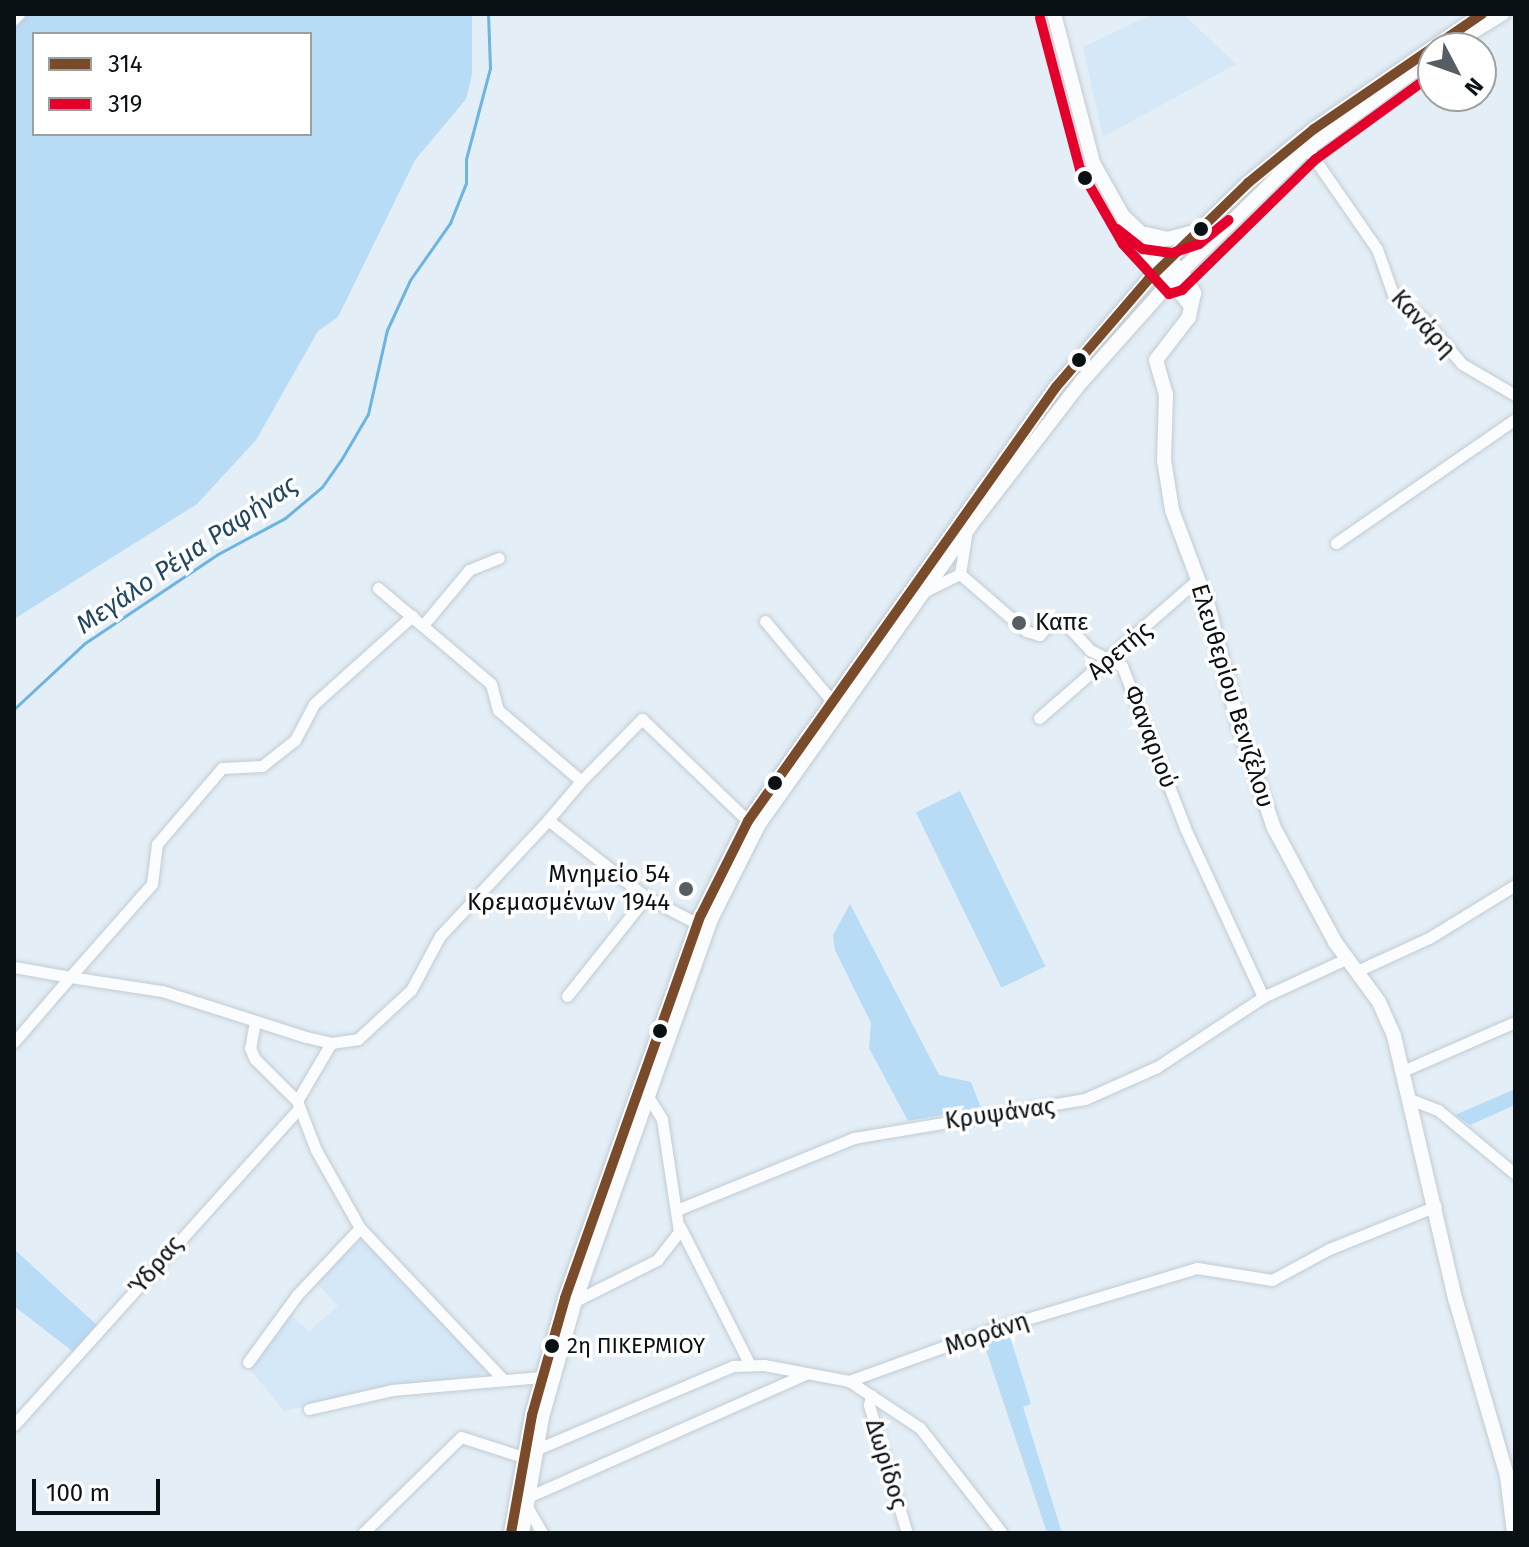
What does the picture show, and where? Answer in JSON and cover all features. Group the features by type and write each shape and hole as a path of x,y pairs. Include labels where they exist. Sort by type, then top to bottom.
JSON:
{"main road":[{"path":"1054,14 1082,135 1122,215 1194,293 1191,306 1171,291 1157,296"},
{"path":"522,1533 529,1454 541,1377 698,924 748,821 1056,387 1165,263 1201,226 1330,116 1482,14"},
{"path":"1472,32 1502,14"},
{"path":"511,1533 529,1454 575,1301 711,919 737,862 778,795 969,527 1054,414 1157,296 1307,148 1417,69"},
{"path":"1122,215 1142,231 1165,263"},
{"path":"1142,231 1171,239 1201,226"},
{"name":"Ελευθερίου Βενιζέλου","path":"1191,306 1159,352 1156,365 1166,394 1164,445 1170,499 1269,818 1346,959 1383,1010 1405,1070 1455,1298 1512,1490 1514,1533"}],"street":[{"path":"14,19 19,14"},
{"name":"Κανάρη","path":"1307,148 1373,242 1394,297 1423,318 1462,364 1515,395"},
{"path":"1336,543 1515,419"},
{"path":"921,595 960,574 969,527"},
{"path":"424,624 469,570 499,558"},
{"name":"Φαναριού","path":"960,574 1026,631 1039,635 1051,623 1063,621 1090,650 1122,666 1185,828 1263,997"},
{"name":"Αρετής","path":"1039,718 1111,659 1197,580"},
{"path":"378,588 491,684 498,710 581,781"},
{"path":"14,1042 148,890 163,833 222,768 262,766 295,740 314,704 412,616"},
{"path":"765,621 832,701"},
{"path":"14,967 126,983 331,1043 358,1039 411,990 440,936 581,781 642,719 748,821"},
{"path":"548,820 646,897 698,924"},
{"path":"1357,971 1429,938 1515,885"},
{"path":"567,996 646,897"},
{"name":"Κρυψάνας","path":"679,1209 864,1135 983,1113 1047,1110 1085,1099 1157,1067 1263,997 1346,959"},
{"path":"255,1021 250,1048 255,1059 298,1104 360,1228 501,1377"},
{"path":"1405,1070 1515,1022"},
{"name":"Ύδρας","path":"14,1425 298,1104 331,1043"},
{"path":"648,1097 662,1119 680,1227 750,1365"},
{"path":"1412,1100 1438,1110 1515,1174"},
{"name":"Μοράνη","path":"529,1454 716,1371 750,1365 849,1381 990,1330 1197,1268 1272,1280 1329,1249 1436,1206"},
{"path":"575,1301 662,1256 680,1227"},
{"path":"248,1362 297,1295 360,1228"},
{"path":"542,1533 527,1501 806,1374"},
{"path":"309,1409 392,1390 501,1377 541,1377"},
{"path":"849,1381 937,1444 1002,1533"},
{"name":"Δωρίδος","path":"871,1395 869,1405 907,1533"},
{"path":"363,1533 461,1437 529,1454"}],"shaded area":[{"path":"27,14 472,14 472,75 466,99 415,160 338,317 318,331 256,440 197,504 14,619 14,27"},
{"path":"1153,14 1183,14 1236,64 1103,137 1083,47"},
{"path":"960,791 1045,966 1001,988 916,812"},
{"path":"850,904 939,1075 971,1082 981,1108 908,1121 869,1048 871,1023 835,950 833,935"},
{"path":"1515,1089 1515,1105 1470,1125 1455,1115"},
{"path":"360,1241 369,1242 486,1367 479,1376 391,1387 284,1411 248,1367 287,1312 309,1331 338,1306 314,1280"},
{"path":"14,1249 99,1327 76,1354 14,1306"},
{"path":"1007,1327 1031,1404 1023,1407 1062,1533 1047,1533 981,1335"}],"waterway":[{"name":"Μεγάλο Ρέμα Ραφήνας","path":"14,709 85,643 218,554 285,518 322,487 341,460 368,414 387,330 410,280 450,223 466,183 466,159 490,68 488,14"}],"transit line":[{"name":"314","path":"511,1533 532,1415 565,1298 701,915 748,821 1056,387 1149,279 1248,183 1314,129 1482,14"},
{"name":"319","path":"1040,18 1080,169 1123,244 1169,294 1182,290 1316,159 1417,86"},
{"name":"319","path":"1117,229 1143,249 1172,253 1199,244 1229,220"}],"place":[{"name":"Καπε","path":"1019,623"},
{"name":"Μνημείο 54 Κρεμασμένων 1944","path":"686,889"},
{"name":"2η ΠΙΚΕΡΜΙΟΥ","path":"552,1346"}]}
